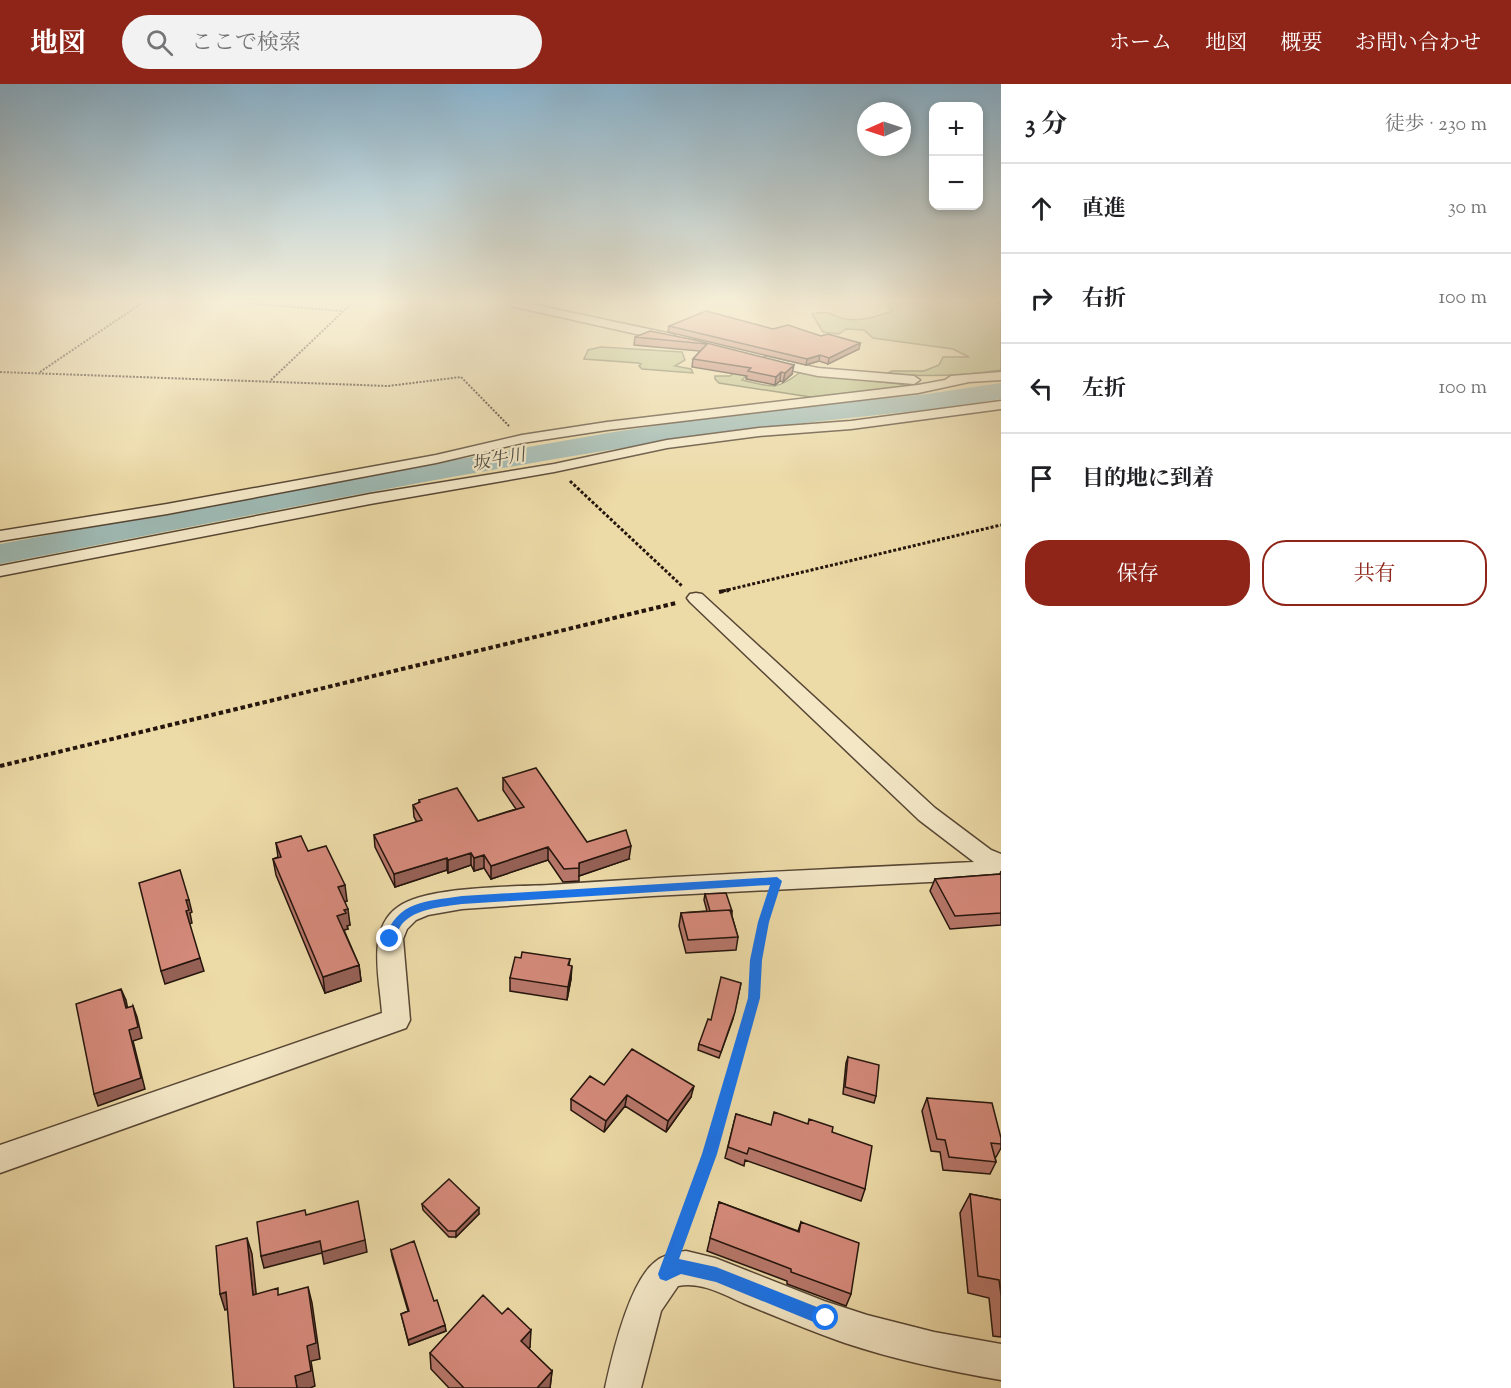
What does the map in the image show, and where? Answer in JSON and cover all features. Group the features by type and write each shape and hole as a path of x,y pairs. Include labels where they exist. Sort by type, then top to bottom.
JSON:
{"street":[{"path":"782,364 818,372 920,380 964,380"},
{"path":"0,571 370,499 538,454 630,423 918,389 1001,376"},
{"path":"0,536 425,461 538,454 607,455 667,444 1001,405"},
{"path":"696,598 927,814 983,856 1001,865"},
{"path":"0,1159 396,1020 390,939 396,924 407,913 425,906 462,900 988,870 1001,865"},
{"path":"623,1388 631,1352 655,1286 666,1274 680,1266 716,1275 826,1318 946,1353 1001,1362"}],"path":[{"path":"39,373 52,364"},
{"path":"271,381 289,364"},
{"path":"0,372 388,386 461,376 538,454 696,598"},
{"path":"0,766 1001,525"},
{"path":"666,1274 710,1154 754,998 756,960 764,922 777,881"}],"green space":[{"path":"641,364 679,364 675,366 691,369 693,373 642,369 639,366"},
{"path":"746,364 757,364 742,380 772,386 784,383 799,373 907,386 817,398 719,383 715,379 715,376 730,376"},
{"path":"1001,364 1001,370 944,375 886,374 892,371 924,371 939,365"}],"building":[{"path":"724,364 794,365 776,377 748,371 751,368"},
{"path":"536,768 587,842 626,830 631,846 579,863 579,868 564,869 548,847 491,866 484,855 474,858 471,853 394,874 374,835 422,820 413,805 420,802 419,800 457,788 478,821 524,807 503,778"},
{"path":"301,836 308,851 326,846 345,885 338,887 348,909 344,910 346,913 337,916 359,965 323,977 273,859 281,857 276,843"},
{"path":"180,870 189,900 186,900 189,910 186,911 200,958 161,971 139,883"},
{"path":"1001,874 1001,913 955,916 935,879"},
{"path":"726,893 732,911 710,911 705,894"},
{"path":"730,910 738,937 688,940 681,913"},
{"path":"522,952 570,959 568,965 572,966 568,987 510,978 515,957 521,958"},
{"path":"721,977 741,983 735,1012 721,1052 699,1044 708,1019 711,1020"},
{"path":"121,989 126,1008 133,1006 138,1027 129,1030 141,1078 94,1094 76,1004"},
{"path":"632,1049 694,1086 668,1121 627,1095 606,1121 571,1099 590,1076 604,1085"},
{"path":"848,1057 879,1065 876,1096 845,1087"},
{"path":"927,1098 992,1103 1001,1138 1001,1144 991,1143 996,1162 949,1157 945,1140 937,1139"},
{"path":"774,1112 808,1124 809,1119 833,1127 832,1132 872,1146 865,1189 749,1148 747,1154 728,1147 736,1114 771,1125"},
{"path":"449,1179 479,1208 456,1231 448,1231 422,1204"},
{"path":"970,1194 1001,1200 1001,1295 999,1280 978,1276"},
{"path":"358,1201 365,1240 322,1252 320,1241 261,1256 257,1222 305,1210 306,1215"},
{"path":"719,1202 799,1232 801,1222 859,1243 851,1294 710,1238"},
{"path":"247,1238 253,1295 278,1288 278,1295 308,1287 316,1343 307,1346 311,1371 295,1376 297,1388 234,1388 226,1292 220,1294 216,1246"},
{"path":"414,1241 434,1301 437,1300 445,1325 408,1340 401,1314 409,1311 391,1250"},
{"path":"483,1295 502,1314 508,1308 531,1330 521,1341 552,1371 537,1388 464,1388 430,1353"}],"waterway":[{"name":"坂牛川","path":"0,554 526,455 739,422 927,402 1001,391"}],"route":[{"path":"390,939 396,924 407,913 425,906 462,900 652,886 777,881 764,922 756,960 754,998 710,1154 693,1206 666,1274 680,1266 716,1275 826,1318"}]}
